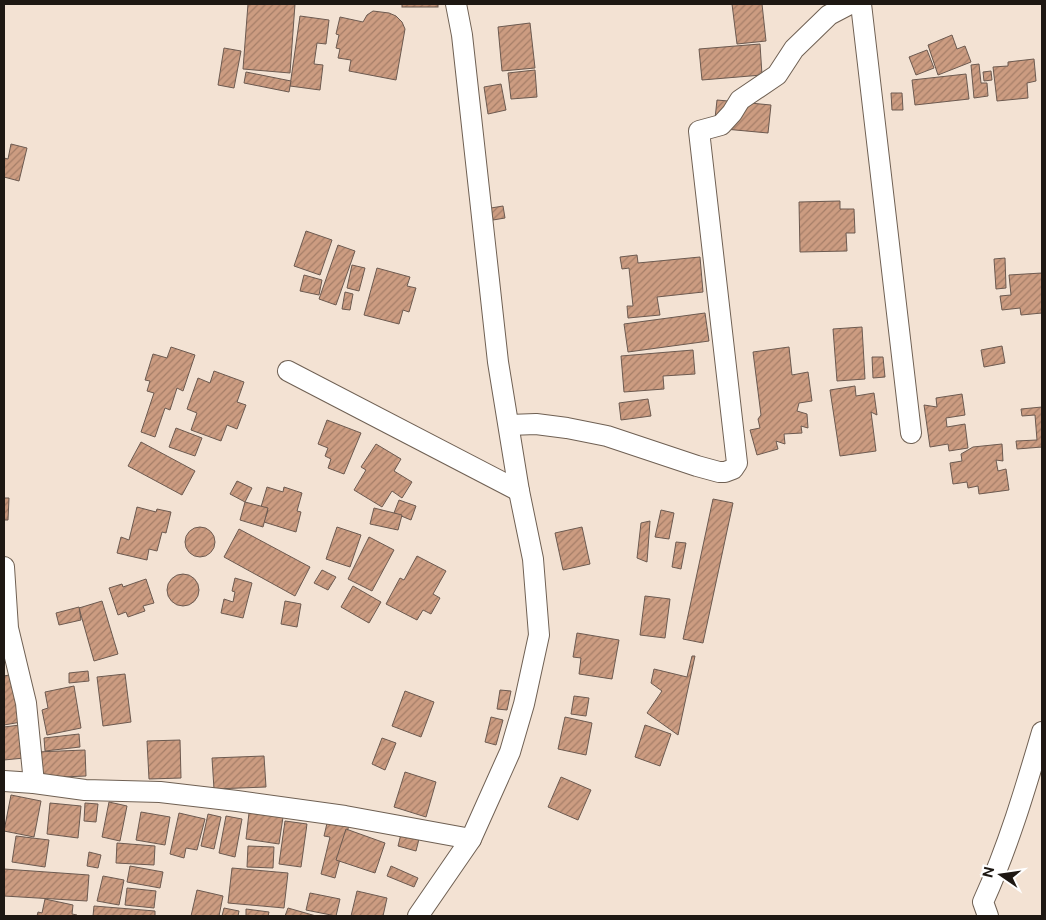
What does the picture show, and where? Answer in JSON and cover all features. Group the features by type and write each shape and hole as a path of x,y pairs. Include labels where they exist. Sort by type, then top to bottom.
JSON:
{"street":[{"path":"418,916 471,839 510,752 524,704 539,635 533,559 519,491 498,362 462,35 456,4"},
{"path":"509,425 536,424 607,436 719,472 725,472 735,467 737,463 699,131 721,125 740,100 777,75 794,49 829,15 850,4"},
{"path":"861,4 910,433"},
{"path":"288,371 519,491"},
{"path":"4,567 8,628 26,703 34,783"},
{"path":"988,916 983,902 1016,819 1042,732"},
{"path":"4,781 85,790 160,792 237,801 345,816 471,839"}],"building":[{"path":"248,4 295,4 290,73 243,69"},
{"path":"402,4 438,4 438,7 402,7"},
{"path":"732,4 762,4 766,41 737,44"},
{"path":"373,11 396,16 402,22 405,29 396,80 349,71 351,60 338,58 340,49 336,48 339,35 336,34 340,17 363,22 367,15"},
{"path":"300,16 329,20 326,44 317,43 314,64 323,65 320,90 290,86"},
{"path":"530,23 535,68 502,71 498,27"},
{"path":"952,35 957,49 965,46 971,62 938,75 928,45"},
{"path":"760,44 762,75 702,80 699,49"},
{"path":"224,48 241,51 234,88 218,85"},
{"path":"927,50 934,68 916,75 909,57"},
{"path":"1034,59 1036,81 1027,83 1028,98 997,101 993,67 1008,66 1008,62"},
{"path":"979,64 981,83 987,83 988,96 974,98 971,65"},
{"path":"535,70 537,97 511,99 508,73"},
{"path":"991,71 992,80 984,81 983,72"},
{"path":"246,72 291,81 289,92 244,83"},
{"path":"966,74 969,99 915,105 912,80"},
{"path":"501,84 506,110 488,114 484,87"},
{"path":"891,93 902,93 903,110 892,110"},
{"path":"717,100 771,105 768,133 714,128"},
{"path":"11,144 27,148 19,181 4,177 4,158 8,159"},
{"path":"840,201 840,209 854,209 855,233 846,233 847,251 800,252 799,202"},
{"path":"503,206 505,218 493,220 491,208"},
{"path":"306,231 332,240 320,275 294,266"},
{"path":"338,245 355,251 336,305 319,299"},
{"path":"637,255 638,263 700,257 703,292 657,297 660,315 628,318 627,306 633,306 629,268 622,269 620,257"},
{"path":"1005,258 1006,288 996,289 994,259"},
{"path":"352,265 365,268 359,291 347,288"},
{"path":"377,268 410,277 407,286 416,288 409,312 403,310 399,324 364,315"},
{"path":"1042,273 1042,313 1021,315 1020,308 1002,310 1000,296 1011,295 1009,275"},
{"path":"304,275 322,280 319,295 300,291"},
{"path":"345,292 353,294 350,310 342,309"},
{"path":"705,313 709,341 628,352 624,324"},
{"path":"862,327 865,379 837,381 833,329"},
{"path":"1002,346 1005,363 984,367 981,350"},
{"path":"171,347 195,355 183,391 177,388 170,410 165,408 155,437 141,432 154,393 147,391 150,381 145,380 153,354 167,358"},
{"path":"789,347 792,375 808,372 812,401 799,403 797,411 807,414 808,428 801,426 802,433 784,434 785,444 776,441 778,449 757,455 750,430 760,428 758,419 761,415 753,352"},
{"path":"693,350 695,374 663,376 664,389 624,392 621,356"},
{"path":"872,357 883,357 885,377 873,378"},
{"path":"214,371 244,382 237,402 246,405 237,429 227,425 221,441 191,430 197,413 187,409 198,378 210,383"},
{"path":"855,386 856,396 874,393 877,415 871,412 876,451 840,456 830,390"},
{"path":"962,394 965,415 946,418 947,427 965,424 968,448 949,451 948,444 930,447 924,405 937,407 936,398"},
{"path":"648,399 651,416 621,420 619,403"},
{"path":"1042,407 1042,447 1017,449 1016,441 1037,440 1035,415 1022,416 1021,409"},
{"path":"327,420 361,433 344,474 328,468 331,459 325,456 328,448 318,444"},
{"path":"176,428 202,438 195,456 169,447"},
{"path":"141,442 195,471 182,495 128,466"},
{"path":"376,444 401,459 394,471 412,482 402,498 392,491 382,507 354,490 366,470 361,467"},
{"path":"1002,444 1003,461 996,460 998,471 1006,469 1009,490 979,494 978,486 968,488 967,482 953,484 950,463 962,461 961,454 973,447"},
{"path":"237,481 252,488 245,502 230,494"},
{"path":"267,487 283,492 284,487 302,493 297,511 301,512 296,532 264,522 268,510 261,507"},
{"path":"4,498 9,498 8,520 4,520"},
{"path":"713,499 733,503 703,643 683,639"},
{"path":"399,500 416,506 411,520 394,513"},
{"path":"245,502 268,508 263,527 240,520"},
{"path":"137,507 156,512 157,509 171,512 166,533 162,532 157,551 149,549 147,560 117,553 121,537 129,540"},
{"path":"374,508 402,515 398,530 370,524"},
{"path":"661,510 674,513 669,539 655,537"},
{"path":"650,521 647,562 637,558 641,523"},
{"path":"200,527 210,532 215,542 210,552 200,557 190,552 185,542 190,532"},
{"path":"337,527 361,535 350,567 326,559"},
{"path":"582,527 590,564 563,570 555,533"},
{"path":"239,529 310,567 295,596 224,557"},
{"path":"369,537 394,550 372,591 348,579"},
{"path":"676,542 686,543 681,569 672,567"},
{"path":"417,556 446,571 433,594 440,598 431,614 423,610 417,620 386,604 400,578 404,580"},
{"path":"322,570 336,577 328,590 314,583"},
{"path":"183,574 189,575 194,579 198,584 198,596 194,601 189,605 183,606 177,605 172,601 168,596 167,590 168,584 172,579 177,575"},
{"path":"235,578 252,583 243,618 221,613 224,599 233,602 235,592 232,591"},
{"path":"146,579 154,603 143,606 145,611 128,617 126,612 118,615 109,588 122,584 123,587"},
{"path":"353,586 381,602 369,623 341,607"},
{"path":"645,596 670,599 665,638 640,635"},
{"path":"102,601 118,654 94,661 79,608"},
{"path":"285,601 301,604 297,627 281,624"},
{"path":"79,607 81,620 59,625 56,613"},
{"path":"577,633 619,640 612,679 579,674 581,658 573,657"},
{"path":"692,656 695,656 678,735 647,713 662,691 651,683 654,669 687,677"},
{"path":"88,671 89,681 69,683 69,673"},
{"path":"14,674 21,722 4,725 4,676"},
{"path":"125,674 131,722 103,726 97,677"},
{"path":"74,686 81,728 47,735 42,710 48,708 45,692"},
{"path":"500,690 511,691 507,710 497,709"},
{"path":"405,691 434,702 421,737 392,726"},
{"path":"574,696 589,698 586,716 571,714"},
{"path":"491,717 503,720 496,745 485,742"},
{"path":"565,717 592,723 586,755 558,749"},
{"path":"20,725 24,758 4,760 4,727"},
{"path":"645,725 671,734 660,766 635,757"},
{"path":"79,734 80,747 45,751 44,738"},
{"path":"382,738 396,743 385,770 372,764"},
{"path":"180,740 181,778 149,779 147,741"},
{"path":"85,750 86,776 37,778 36,752"},
{"path":"264,756 266,787 214,789 212,758"},
{"path":"405,772 436,782 426,817 394,807"},
{"path":"561,777 591,790 578,820 548,807"},
{"path":"11,795 41,801 34,837 4,831"},
{"path":"109,802 127,806 120,841 102,837"},
{"path":"50,803 81,806 78,838 47,834"},
{"path":"85,803 98,804 96,822 84,821"},
{"path":"141,812 170,817 165,845 136,840"},
{"path":"179,813 205,819 197,850 186,848 184,858 170,854"},
{"path":"249,813 283,817 279,844 246,839"},
{"path":"208,814 221,817 214,849 201,846"},
{"path":"226,816 242,819 235,857 219,853"},
{"path":"328,819 349,825 335,878 321,874 330,837 324,836"},
{"path":"285,821 307,824 301,867 279,864"},
{"path":"346,829 385,843 375,873 336,860"},
{"path":"401,834 419,839 416,851 398,846"},
{"path":"16,836 49,840 45,867 12,862"},
{"path":"117,843 155,846 154,865 116,863"},
{"path":"248,846 274,847 273,868 247,867"},
{"path":"89,852 101,855 98,868 87,866"},
{"path":"130,866 163,872 160,888 127,882"},
{"path":"391,866 418,878 414,887 387,876"},
{"path":"232,868 288,873 284,908 228,903"},
{"path":"4,869 89,875 87,901 4,896"},
{"path":"103,876 124,880 119,905 97,901"},
{"path":"127,888 156,891 154,908 125,905"},
{"path":"197,890 223,896 219,916 191,916"},
{"path":"357,891 387,898 383,916 351,916"},
{"path":"310,893 340,899 336,916 306,910"},
{"path":"45,899 73,905 72,914 77,915 37,916 38,912 42,913"},
{"path":"94,906 155,911 155,916 93,916"},
{"path":"224,908 239,911 238,916 222,916"},
{"path":"288,908 316,916 285,916"},
{"path":"246,909 269,912 268,916 246,916"}]}
